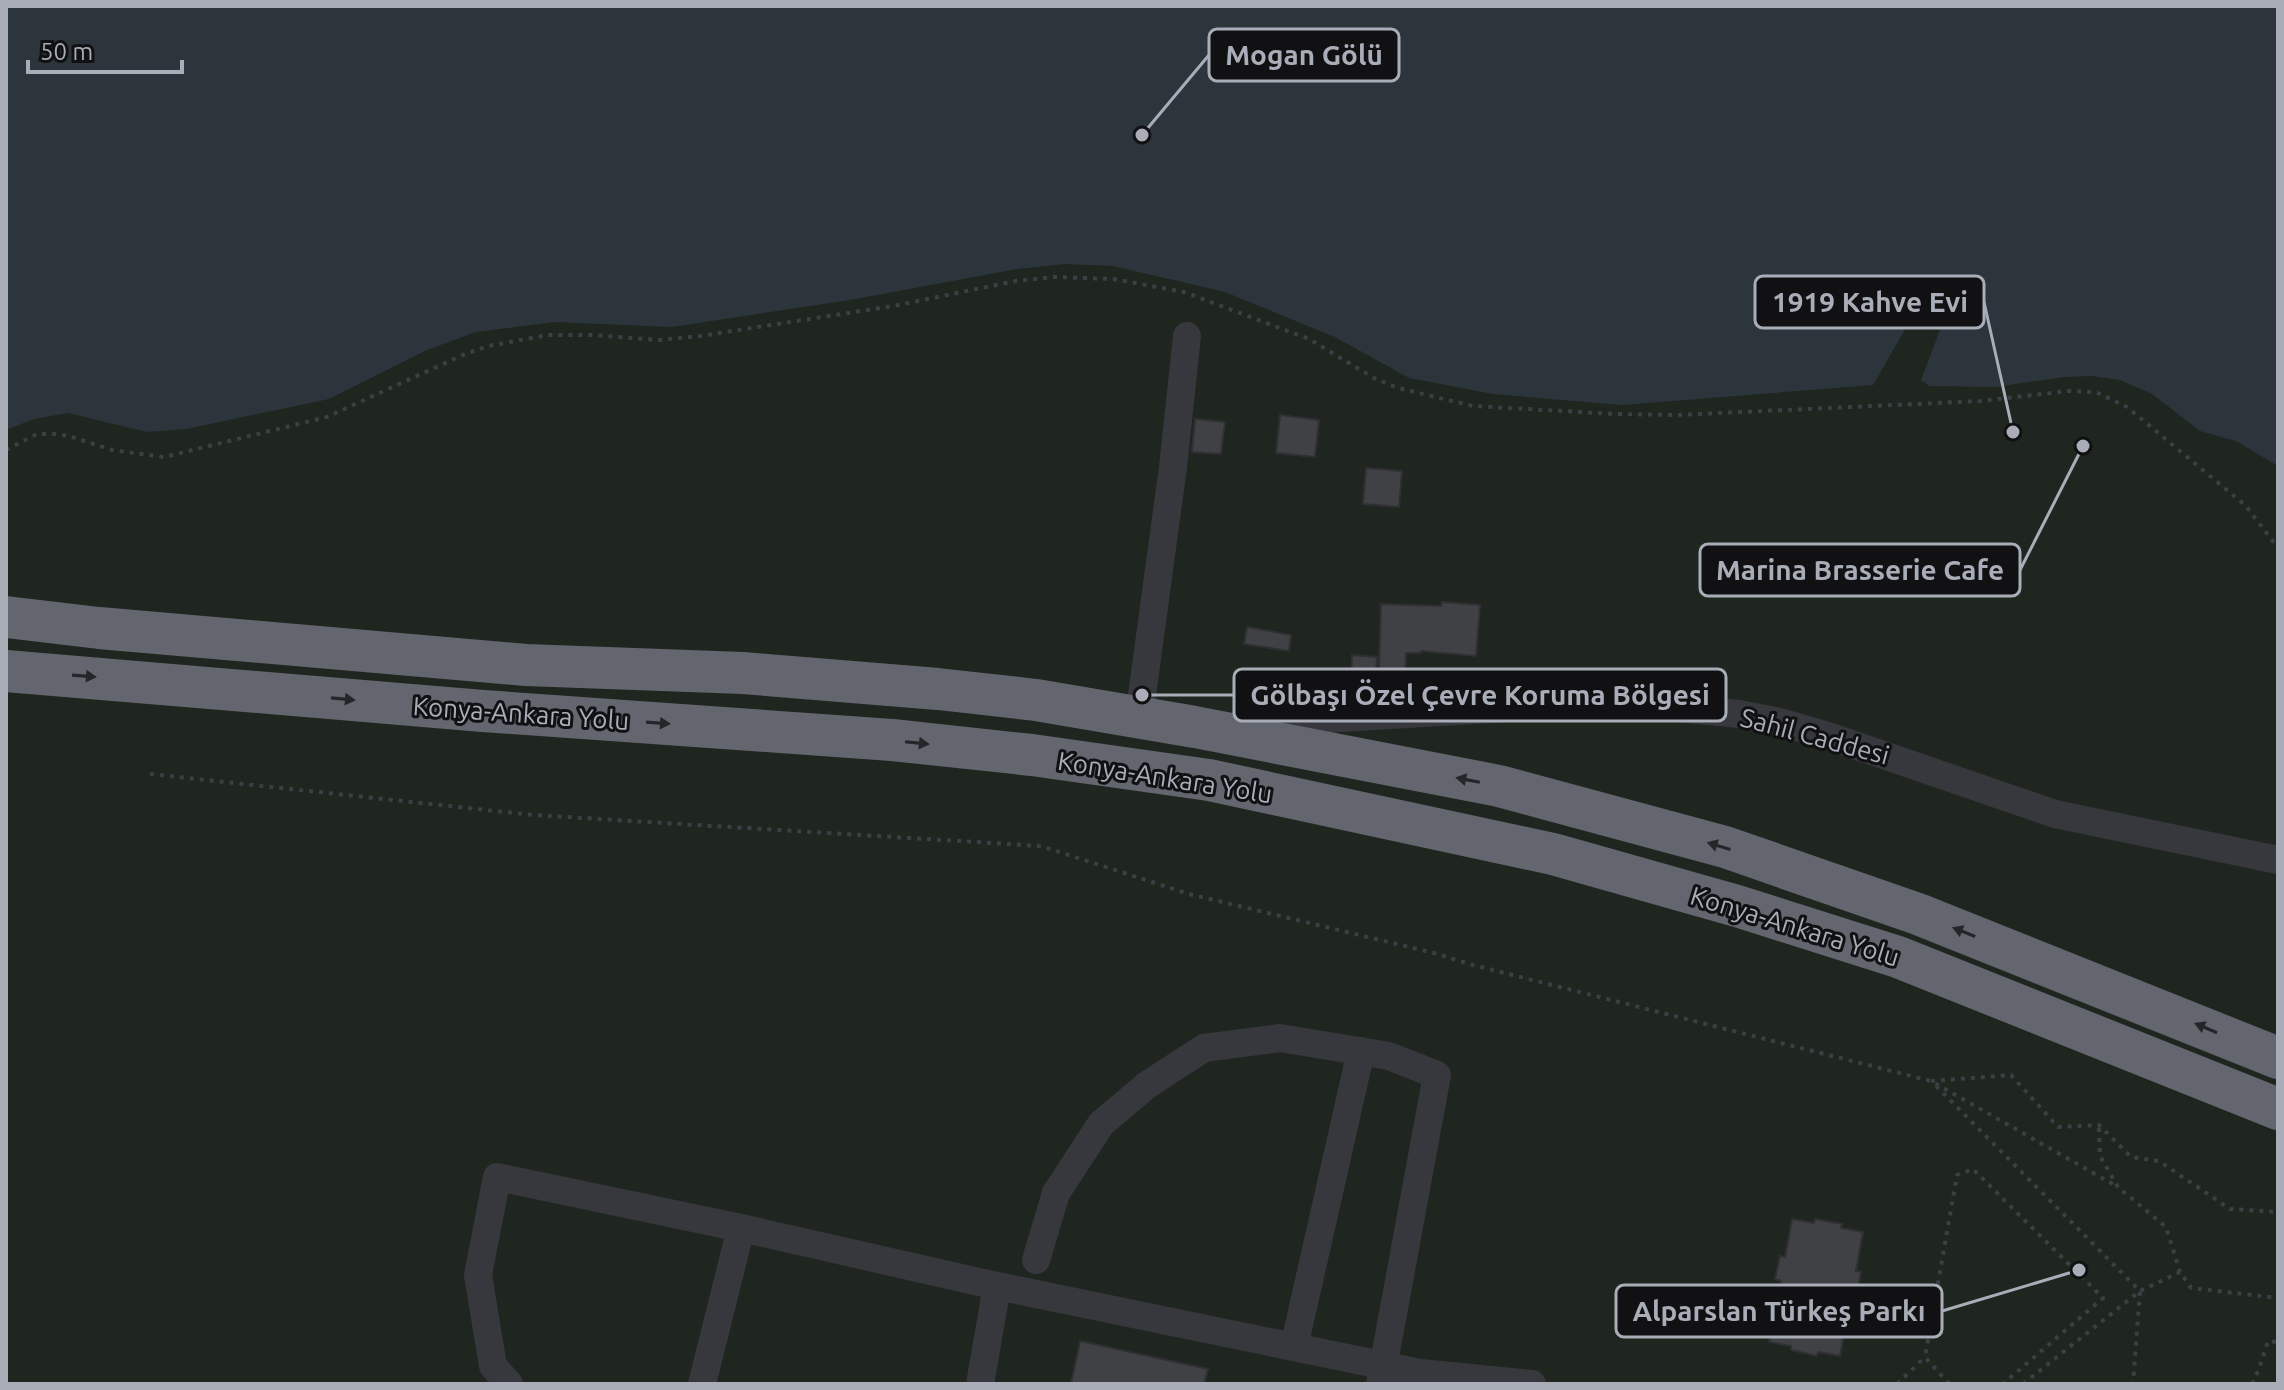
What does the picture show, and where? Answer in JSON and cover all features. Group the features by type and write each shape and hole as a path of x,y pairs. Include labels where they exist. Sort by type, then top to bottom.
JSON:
{"highway":[{"path":"6,617 99,628 526,665 743,673 1036,700 1195,727 1499,786 1725,847 1918,914 2278,1058"},
{"name":"Konya-Ankara Yolu","path":"6,671 483,711 892,740 1032,755 1209,780 1553,854 1737,906 1898,957 2278,1109"}],"street":[{"path":"1139,717 1173,467 1187,336"},
{"name":"Sahil Caddesi","path":"1195,727 1558,705 1647,705 1739,714 1831,737 2055,814 2278,860"},
{"path":"1036,1260 1056,1193 1101,1124 1147,1085 1204,1048 1280,1038 1389,1056 1437,1075 1382,1374"},
{"path":"1294,1347 1361,1051"},
{"path":"509,1384 493,1366 478,1275 497,1177 1294,1347 1382,1374 1420,1373 1532,1384"},
{"path":"702,1384 741,1228"},
{"path":"980,1384 997,1286"}],"path":[{"path":"150,774 533,815 1041,846 1189,894 1434,953 1931,1081 2118,1187 2166,1227 2180,1272 2191,1288 2278,1298"},
{"path":"1931,1081 2011,1075 2058,1127 2099,1125 2131,1157 2159,1161 2230,1209 2278,1212"},
{"path":"1931,1081 2140,1291 2133,1384"},
{"path":"2099,1125 2100,1156 2118,1187"},
{"path":"1897,1384 1925,1357 1957,1175 1973,1169 2103,1298 2003,1384"},
{"path":"2023,1384 2140,1291 2180,1272"},
{"path":"2252,1384 2268,1341 2278,1342"},
{"path":"1925,1357 1949,1384"}],"shaded area":[{"path":"6,6 2278,6 2278,1384 6,1384"},
{"path":"6,6 2278,6 2278,466 2236,441 2200,431 2152,394 2120,380 2092,376 1995,387 1929,386 1921,380 1942,325 1963,316 1969,306 1964,283 1946,274 1932,280 1919,292 1918,307 1873,385 1622,405 1493,394 1409,378 1335,337 1225,292 1113,266 1065,264 1017,269 850,300 672,327 554,322 476,332 427,350 329,399 186,429 147,432 68,413 34,419 6,430"}],"building":[{"path":"1280,415 1319,420 1315,457 1276,453"},
{"path":"1195,419 1225,422 1221,454 1192,452"},
{"path":"1366,468 1402,471 1399,507 1363,504"},
{"path":"1442,602 1480,605 1476,656 1421,651 1406,653 1405,672 1379,671 1381,604 1441,606"},
{"path":"1247,627 1291,635 1289,651 1244,644"},
{"path":"1352,655 1377,657 1375,687 1351,686"},
{"path":"1792,1219 1814,1223 1815,1219 1863,1232 1856,1271 1861,1272 1857,1295 1852,1294 1840,1356 1818,1352 1817,1356 1769,1342 1781,1281 1775,1279 1780,1256 1785,1257"},
{"path":"1080,1341 1208,1369 1204,1384 1071,1384"}],"place":[{"name":"Mogan Gölü","path":"1142,135"},
{"name":"1919 Kahve Evi","path":"2013,432"},
{"name":"Marina Brasserie Cafe","path":"2083,446"},
{"name":"Gölbaşı Özel Çevre Koruma Bölgesi","path":"1142,695"},
{"name":"Alparslan Türkeş Parkı","path":"2079,1270"}]}
